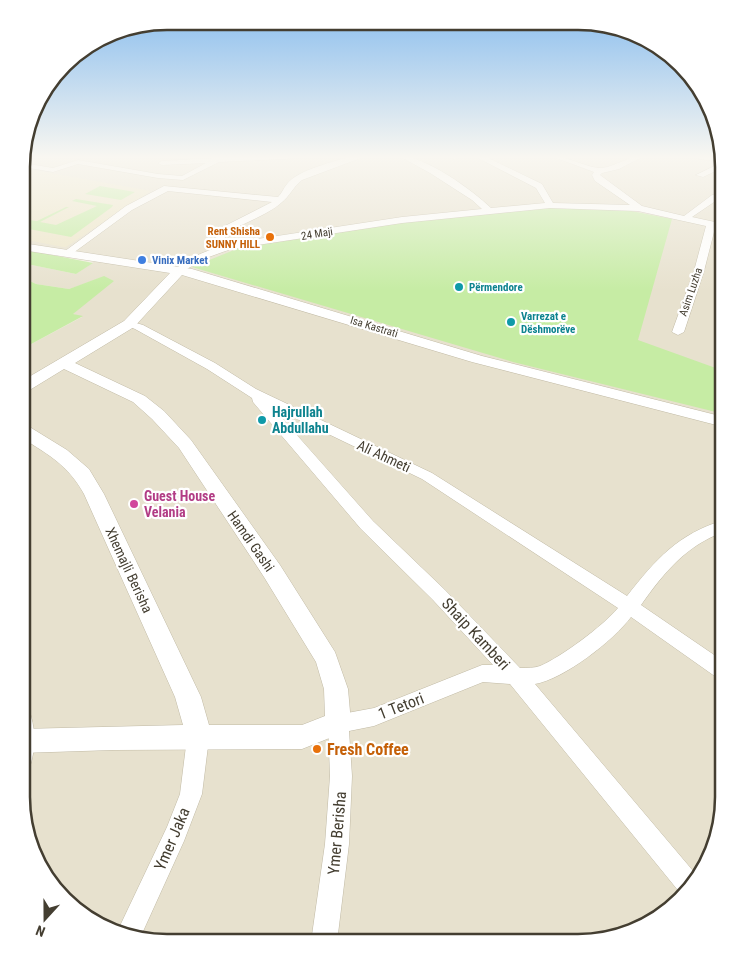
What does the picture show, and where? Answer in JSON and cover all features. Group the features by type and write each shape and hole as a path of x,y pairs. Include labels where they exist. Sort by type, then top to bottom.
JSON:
{"street":[{"path":"66,254 129,208 142,201"},
{"path":"220,248 220,232 278,201"},
{"path":"478,201 488,210"},
{"path":"548,201 550,205"},
{"path":"628,201 638,208 715,225"},
{"path":"686,218 708,201"},
{"name":"24 Maji","path":"180,270 220,248 455,211 550,205 638,208"},
{"name":"Asim Luzha","path":"678,332 700,271 711,224"},
{"name":"Isa Kastrati","path":"30,247 180,270 281,298 477,359 715,420"},
{"path":"30,383 129,324 180,270"},
{"name":"Ali Ahmeti","path":"129,324 139,327 211,366 251,392 427,476 629,606 715,665"},
{"name":"Hamdi Gashi","path":"64,363 139,399 158,415 185,444 272,571 327,659 336,689 338,723"},
{"name":"Shaip Kamberi","path":"251,392 367,525 439,595 514,674 686,881"},
{"name":"Xhemajli Berisha","path":"30,435 62,454 82,473 94,494 188,697 195,719 198,738"},
{"name":"1 Tetori","path":"30,747 113,738 302,737 338,723 374,717 482,674 495,672 530,677 546,672 619,620 679,546 715,528"},
{"name":"Ymer Berisha","path":"325,934 337,844 341,776 338,723"},
{"name":"Ymer Jaka","path":"131,929 176,833 191,794 198,738"}],"shaded area":[{"path":"30,201 715,201 715,806 708,841 701,858 681,887 668,900 639,920 622,927 587,934 158,934 123,927 106,920 84,906 70,894 48,866 40,849 31,815 30,345 82,317 73,314 104,277 69,289 36,284 30,281 30,265 76,274 101,257 30,244"},
{"path":"30,201 136,201 66,247 30,241"}],"green space":[{"path":"72,201 88,201 113,205 71,237 30,229 30,220 37,221 66,207 69,207 40,222 56,225 97,206"},
{"name":"Varrezat e Dëshmorëve","path":"547,207 626,210 672,219 638,340 715,368 715,412 513,362 192,267 239,248 413,221"},
{"path":"30,251 93,263 76,274 30,265"},
{"path":"104,276 114,281 73,314 83,316 30,345 30,281 36,284 69,289"}],"place":[{"name":"Rent Shisha SUNNY HILL","path":"270,237"},
{"name":"Vinix Market","path":"142,260"},
{"name":"Përmendore","path":"459,287"},
{"name":"Varrezat e Dëshmorëve","path":"511,322"},
{"name":"Hajrullah Abdullahu","path":"262,420"},
{"name":"Guest House Velania","path":"134,504"},
{"name":"Fresh Coffee","path":"317,749"}]}
